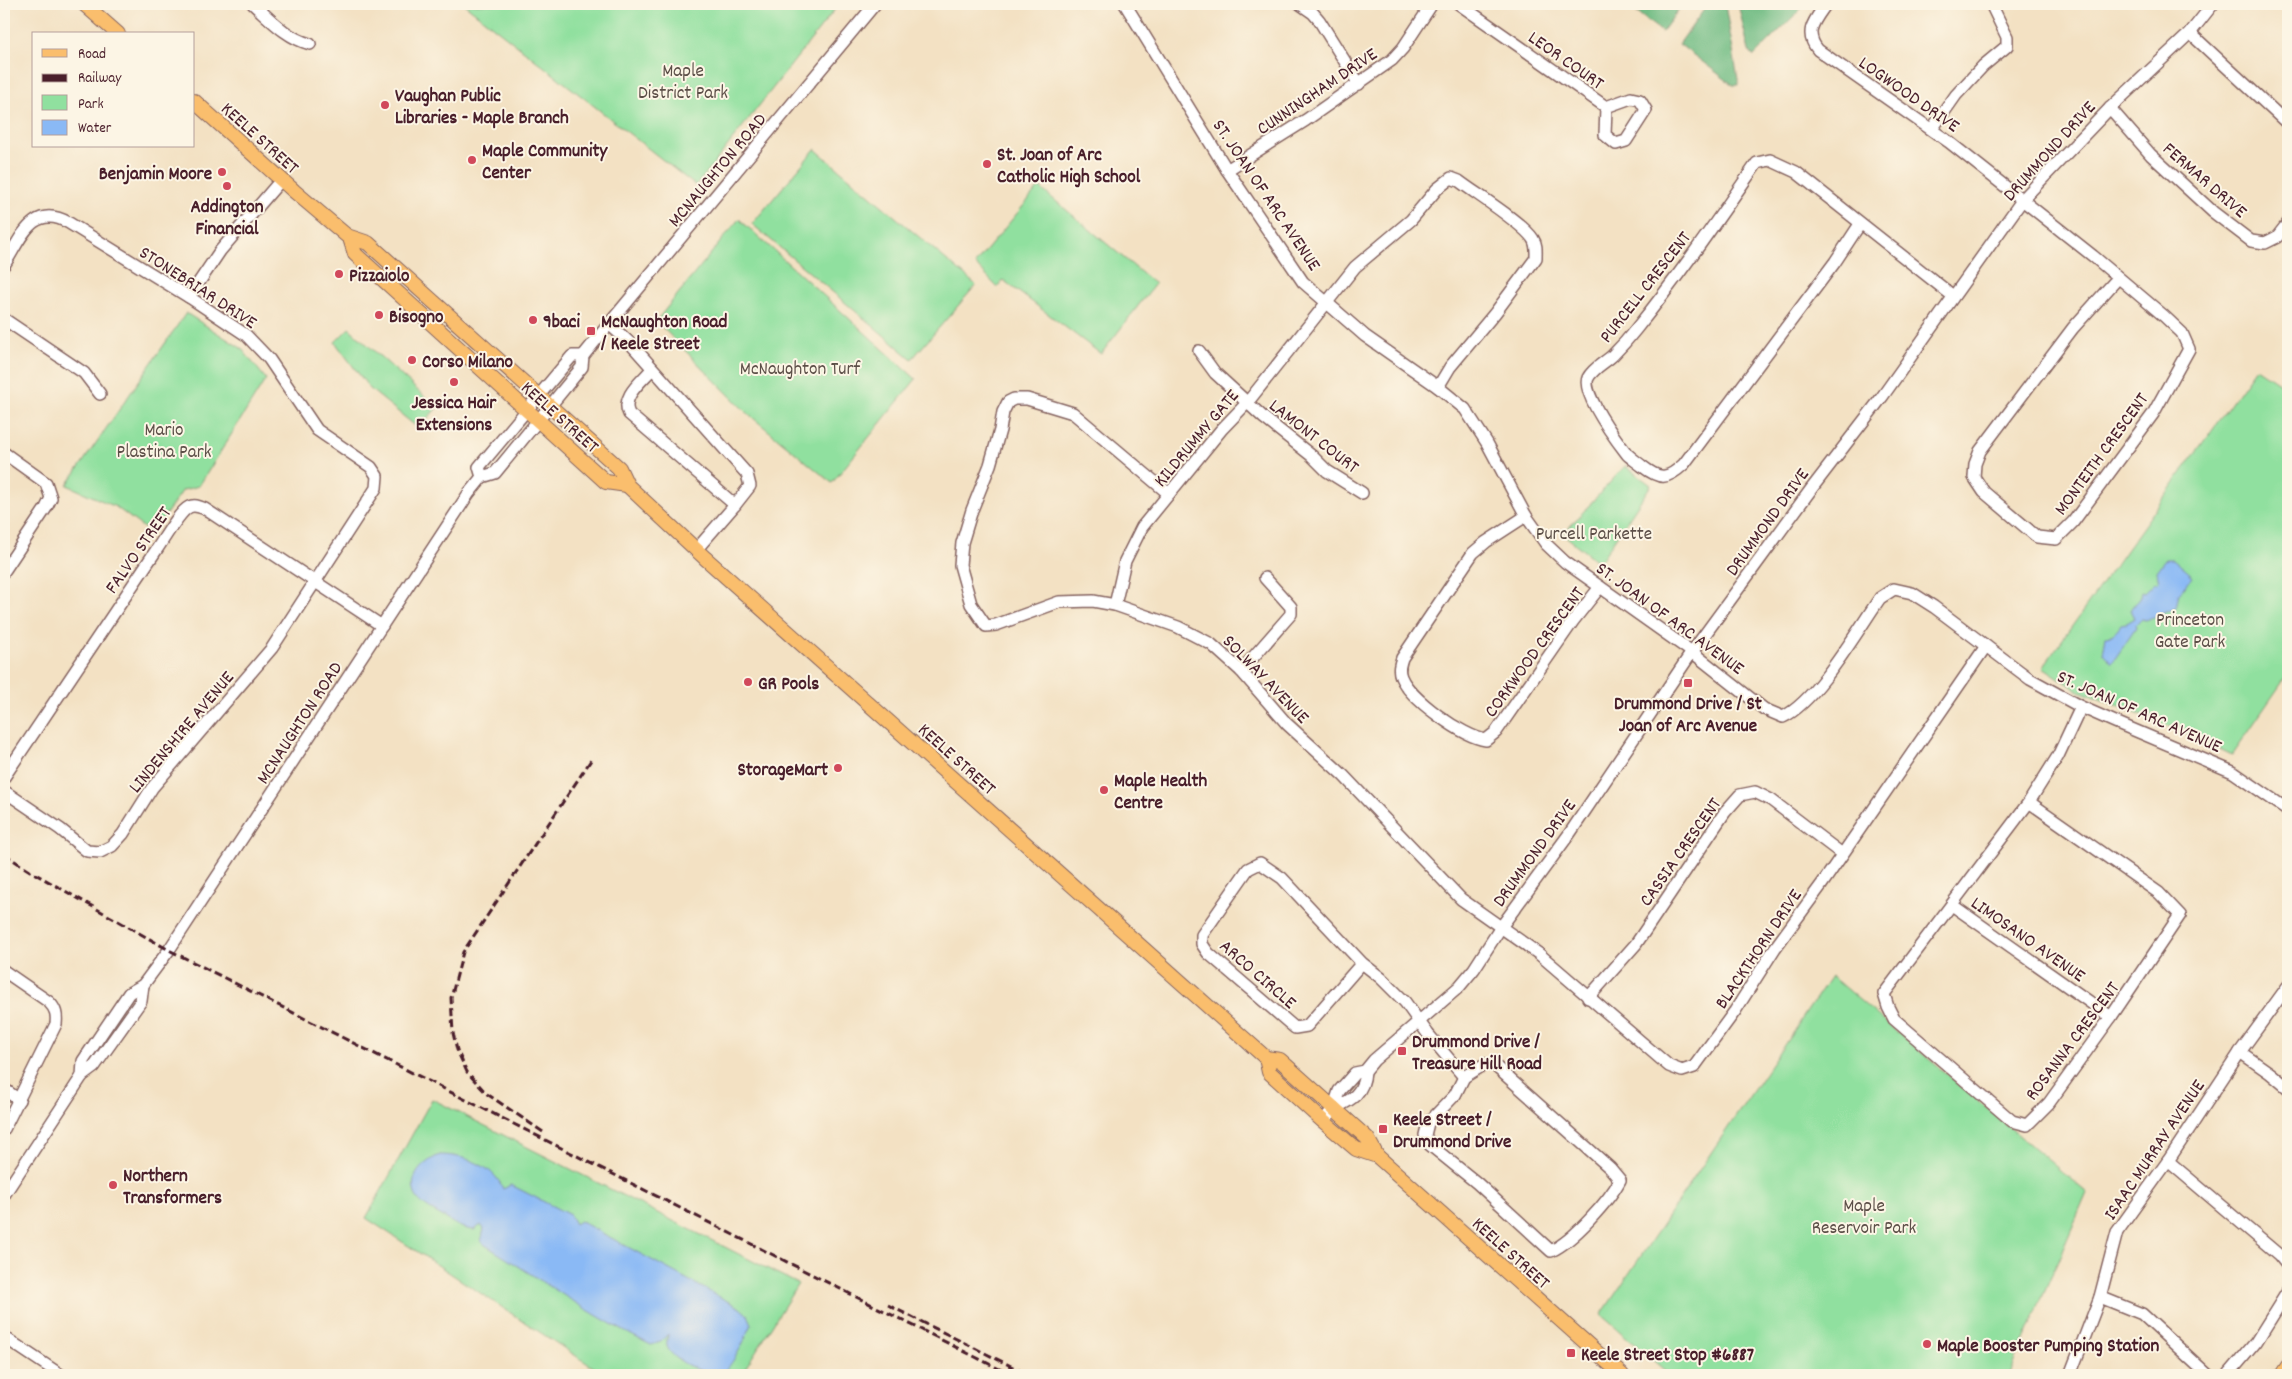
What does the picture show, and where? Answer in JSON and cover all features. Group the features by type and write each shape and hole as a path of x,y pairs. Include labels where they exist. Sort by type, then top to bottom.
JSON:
{"main road":[{"path":"84,4 116,32"},
{"name":"KEELE STREET","path":"195,102 281,180 350,238 368,243 619,468 626,485 696,550 1266,1058 1280,1060 1367,1138 1377,1156 1622,1375"},
{"name":"KEELE STREET","path":"350,238 354,254 526,411 606,482 626,485"},
{"name":"KEELE STREET","path":"1266,1058 1269,1072 1323,1121 1356,1149 1377,1156"},
{"path":"2282,1375 2288,1366"}],"street":[{"path":"253,4 296,40 310,44"},
{"name":"MCNAUGHTON ROAD","path":"4,1195 82,1076 83,1061 129,993 143,985 169,950 460,506 482,477 495,473 582,367 583,356 875,4"},
{"name":"ST. JOAN OF ARC AVENUE","path":"1125,4 1227,170 1304,282 1365,336 1438,386 1465,409 1475,423 1526,516 1546,544 1565,562 1692,652 1764,709 1783,717 1795,712 1815,689 1880,598 1894,589 1912,593 2030,679 2081,707 2233,772 2288,810"},
{"path":"1300,4 1313,12 1320,20 1359,84"},
{"name":"CUNNINGHAM DRIVE","path":"1227,170 1359,84 1392,60 1403,48 1432,4"},
{"name":"LEOR COURT","path":"1458,4 1606,108"},
{"name":"LOGWOOD DRIVE","path":"1826,4 1813,23 1809,33 1812,43 1818,50 1932,128 2023,199"},
{"path":"1932,128 1956,95 1983,66 2007,46 2007,37 1991,4"},
{"name":"DRUMMOND DRIVE","path":"1323,1121 1333,1109 1350,1101 1364,1084 1365,1071 1374,1060 1459,987 1474,969 1501,927 1570,833 1692,652 1812,488 1882,397 2023,199 2110,108 2190,32 2213,4"},
{"path":"2190,32 2288,124"},
{"name":"FERMAR DRIVE","path":"2110,108 2151,156 2213,212 2251,241 2265,243 2277,238 2288,223"},
{"name":"PURCELL CRESCENT","path":"1860,224 1835,262 1684,464 1673,474 1665,477 1656,475 1628,455 1601,416 1588,390 1588,378 1596,368 1612,356 1637,327 1704,238 1757,163 1770,160 1796,172 1953,296"},
{"name":"KILDRUMMY GATE","path":"1116,605 1125,562 1131,546 1142,527 1221,430 1247,403 1355,267 1411,220 1440,186 1451,178 1459,181 1524,228 1534,239 1537,247 1536,258 1495,313 1450,366 1438,386"},
{"path":"189,297 220,251 281,180"},
{"name":"MONTEITH CRESCENT","path":"2023,199 2118,278 2182,333 2189,349 2153,414 2073,522 2056,539 2038,537 1984,492 1974,477 1975,464 1980,451 2073,328 2118,278"},
{"name":"STONEBRIAR DRIVE","path":"4,265 29,225 37,219 49,215 69,223 189,297 246,335 269,359 317,430 371,467 377,476 376,488 315,582"},
{"path":"4,319 84,373 100,394"},
{"path":"609,324 630,343 747,474 750,486 696,550"},
{"name":"LAMONT COURT","path":"1199,351 1215,373 1247,403 1327,471 1362,493"},
{"name":"MCNAUGHTON ROAD","path":"482,477 479,467 538,396 572,356 583,356"},
{"path":"652,369 627,399 627,412 735,505"},
{"name":"SOLWAY AVENUE","path":"1169,494 1073,413 1028,399 1014,399 1004,407 1000,430 990,465 972,510 962,543 960,565 971,604 986,626 996,625 1058,602 1092,602 1116,605 1197,635 1211,644 1241,671 1287,724 1343,775 1456,894 1501,927"},
{"path":"4,452 46,483 51,498 4,571"},
{"name":"FALVO STREET","path":"4,777 157,549 180,516 189,507 198,506 205,509 382,626"},
{"name":"CORKWOOD CRESCENT","path":"1526,516 1486,542 1473,553 1402,658 1399,668 1401,677 1433,712 1462,732 1486,740 1496,732 1573,621 1600,588"},
{"path":"1241,671 1291,614 1291,606 1265,578"},
{"name":"LINDENSHIRE AVENUE","path":"4,791 60,829 87,851 100,852 112,846 123,834 152,788 272,648 315,582"},
{"name":"BLACKTHORN DRIVE","path":"1501,927 1538,954 1669,1066 1682,1070 1694,1067 1735,1011 1775,948 1986,646"},
{"name":"ROSANNA CRESCENT","path":"2029,802 2159,893 2180,915 2112,1016 2049,1103 2026,1125 2012,1120 1894,1019 1884,994 1888,986 1952,905 2029,802 2058,756 2081,707"},
{"name":"CASSIA CRESCENT","path":"1588,998 1636,944 1725,812 1740,795 1755,792 1771,800 1842,854"},
{"name":"ARCO CIRCLE","path":"1362,963 1307,1026 1295,1028 1208,953 1202,944 1202,935 1248,869 1260,863 1282,878 1362,963 1381,978 1405,1002 1464,1077"},
{"name":"LIMOSANO AVENUE","path":"1952,905 2112,1016"},
{"path":"4,971 49,1002 55,1008 56,1016 56,1024 4,1129"},
{"name":"ISAAC MURRAY AVENUE","path":"2070,1375 2100,1297 2117,1232 2168,1161 2240,1052 2288,986"},
{"path":"2240,1052 2270,1072 2288,1088"},
{"path":"1485,1064 1494,1065 1610,1168 1620,1180 1613,1195 1563,1245 1551,1251 1477,1183 1430,1146 1425,1135 1428,1123 1455,1095 1464,1077 1485,1064"},
{"path":"4,1089 19,1100"},
{"path":"2168,1161 2279,1254 2288,1266"},
{"path":"2228,1375 2256,1342 2288,1292"},
{"path":"2100,1297 2142,1314 2208,1375"},
{"path":"4,1337 62,1375"}],"green space":[{"name":"Maple District Park","path":"464,4 839,4 696,186"},
{"path":"1640,4 1679,4 1679,9 1662,32 1635,11"},
{"path":"1708,4 1725,5 1739,85 1733,85 1679,44"},
{"path":"1738,4 1806,4 1754,56 1749,51"},
{"path":"815,149 976,285 912,359 752,224"},
{"path":"1039,187 1155,284 1101,354 1003,280 997,287 975,264"},
{"name":"McNaughton Turf","path":"739,219 916,379 832,483 747,413 656,321"},
{"name":"Mario Plastina Park","path":"186,313 241,348 266,379 199,486 183,490 152,534 116,507 67,485"},
{"path":"349,328 437,408 418,428 370,389 335,342"},
{"name":"Princeton Gate Park","path":"2256,368 2288,389 2288,674 2232,755 2191,735 2077,690 2043,667"},
{"name":"Purcell Parkette","path":"1625,466 1651,485 1599,563 1563,534"},
{"name":"Maple Reservoir Park","path":"1831,976 2087,1193 2009,1375 1670,1375 1601,1315"},
{"path":"432,1099 798,1284 741,1375 605,1375 366,1218"}],"water":[{"path":"2166,559 2173,559 2193,576 2179,593 2176,608 2146,620 2141,619 2135,625 2136,628 2112,663 2103,653 2106,636 2113,635 2121,624 2135,618 2131,610 2141,596 2142,591 2145,592 2155,582 2159,583 2157,571"},
{"path":"440,1155 468,1159 477,1163 493,1174 503,1189 511,1185 570,1215 575,1224 580,1221 740,1308 748,1315 752,1324 729,1367 719,1373 711,1373 683,1363 670,1352 667,1345 668,1334 661,1342 651,1345 629,1334 587,1310 485,1245 481,1241 484,1229 481,1225 474,1230 465,1228 427,1207 415,1194 414,1181 419,1170 424,1165"}],"railway":[{"path":"543,1132 487,1094 467,1072 457,1050 453,1033 451,998 463,952 591,760"},
{"path":"4,854 30,871 169,950 1011,1375"},
{"path":"888,1305 1029,1375"}],"place":[{"name":"Vaughan Public Libraries - Maple Branch","path":"385,105"},
{"name":"Maple Community Center","path":"472,160"},
{"name":"St. Joan of Arc Catholic High School","path":"987,164"},
{"name":"Benjamin Moore","path":"222,172"},
{"name":"Addington Financial","path":"227,186"},
{"name":"Pizzaiolo","path":"339,274"},
{"name":"Bisogno","path":"379,315"},
{"name":"9baci","path":"533,320"},
{"name":"McNaughton Road / Keele Street","path":"591,331"},
{"name":"Corso Milano","path":"412,360"},
{"name":"Jessica Hair Extensions","path":"454,382"},
{"name":"GR Pools","path":"748,682"},
{"name":"Drummond Drive / St Joan of Arc Avenue","path":"1688,683"},
{"name":"StorageMart","path":"838,768"},
{"name":"Maple Health Centre","path":"1104,790"},
{"name":"Drummond Drive / Treasure Hill Road","path":"1402,1051"},
{"name":"Keele Street / Drummond Drive","path":"1383,1129"},
{"name":"Northern Transformers","path":"113,1185"},
{"name":"Maple Booster Pumping Station","path":"1927,1344"},
{"name":"Keele Street Stop #6887","path":"1571,1353"}]}
